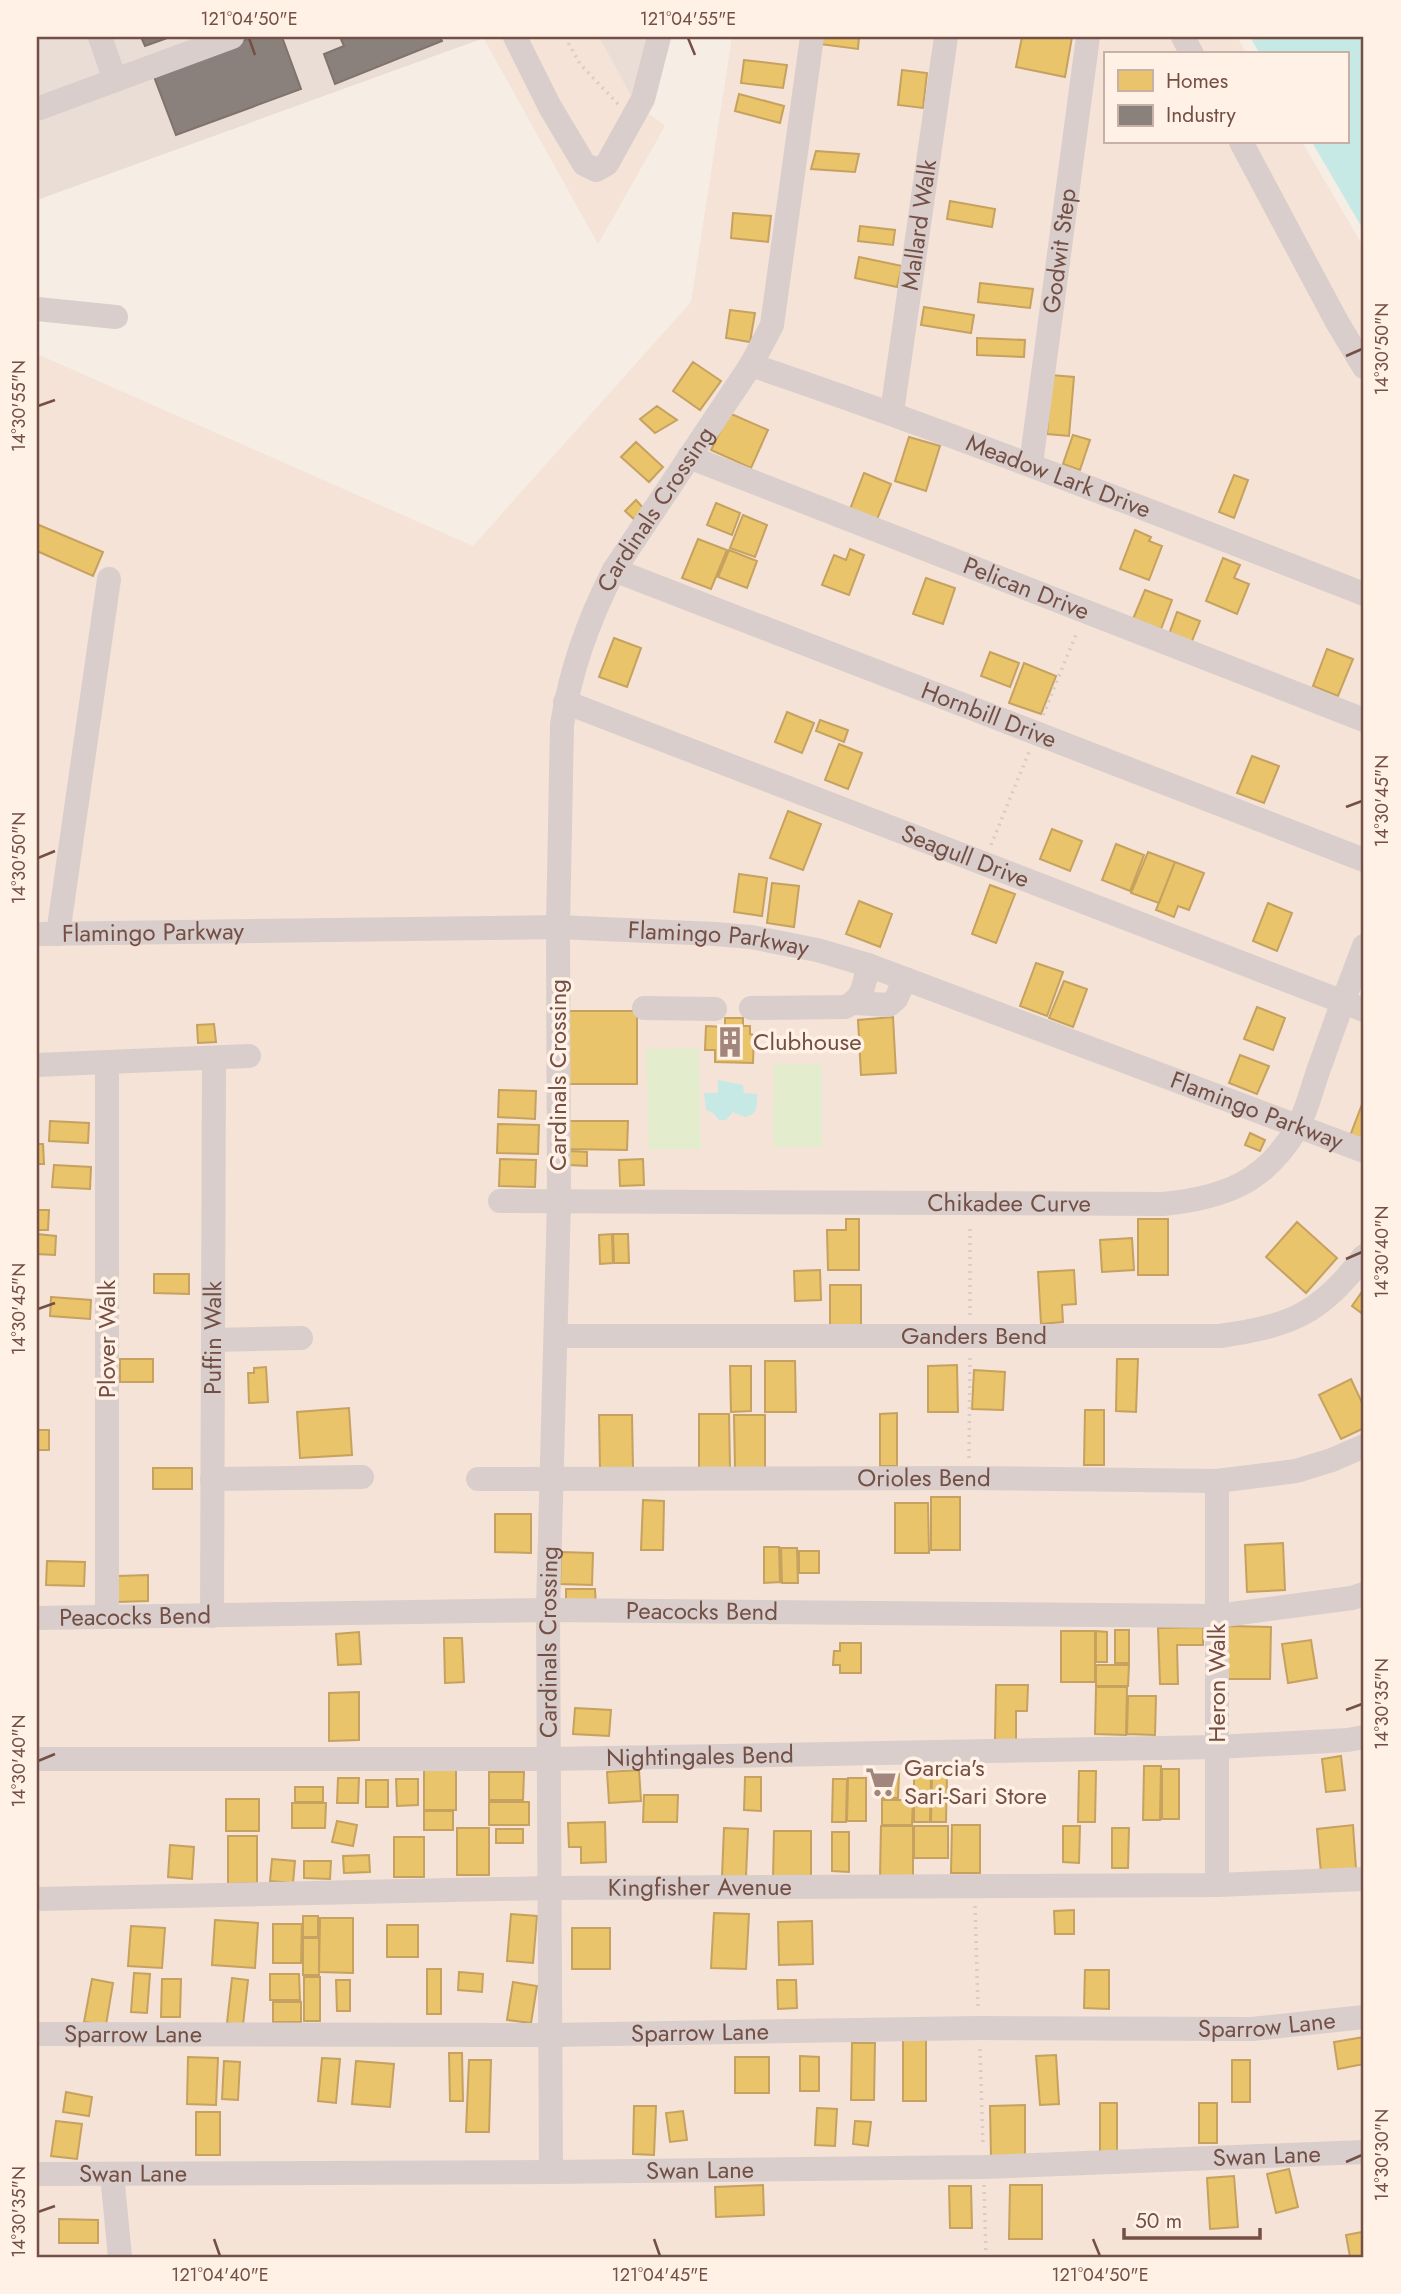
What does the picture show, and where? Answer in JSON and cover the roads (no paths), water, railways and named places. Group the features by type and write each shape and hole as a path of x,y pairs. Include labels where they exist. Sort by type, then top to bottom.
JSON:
{"street":[{"path":"100,37 115,80"},
{"path":"37,109 232,37"},
{"path":"515,37 550,107 587,167 596,170 607,164 643,99 659,37"},
{"name":"Cardinals Crossing","path":"551,2172 548,1610 559,1202 558,927 562,725 565,702 585,633 614,570 751,365 772,324 812,37"},
{"name":"Mallard Walk","path":"892,412 946,37"},
{"name":"Godwit Step","path":"1031,464 1088,37"},
{"path":"1242,144 1337,322 1364,367"},
{"path":"37,309 116,317"},
{"name":"Meadow Lark Drive","path":"751,365 892,412 1364,594"},
{"name":"Pelican Drive","path":"689,457 1364,720"},
{"name":"Hornbill Drive","path":"614,570 1364,860"},
{"path":"47,934 108,579"},
{"name":"Seagull Drive","path":"565,702 1353,1006"},
{"name":"Flamingo Parkway","path":"47,934 558,927 751,937 817,950 868,965 1364,1151"},
{"name":"Chikadee Curve","path":"500,1201 1163,1204 1196,1201 1225,1193 1254,1178 1277,1156 1298,1127 1353,1006 1364,946"},
{"path":"855,1003 862,995 868,965"},
{"path":"751,1009 845,1007 855,1003 889,1005 896,999 905,979"},
{"path":"644,1008 715,1009"},
{"path":"37,1065 249,1056"},
{"name":"Puffin Walk","path":"212,1616 214,1058"},
{"name":"Plover Walk","path":"107,1063 107,1616"},
{"name":"Ganders Bend","path":"556,1336 1220,1336 1256,1331 1294,1320 1322,1303 1345,1281 1364,1256"},
{"path":"213,1340 301,1338"},
{"name":"Orioles Bend","path":"478,1479 969,1478 1217,1481 1296,1471 1364,1446"},
{"path":"212,1479 362,1477"},
{"name":"Heron Walk","path":"1217,1481 1217,1885"},
{"name":"Peacocks Bend","path":"37,1618 548,1610 1217,1616 1352,1598 1364,1594"},
{"name":"Nightingales Bend","path":"37,1759 549,1759 1217,1747 1364,1737"},
{"name":"Kingfisher Avenue","path":"37,1899 550,1888 1217,1885 1364,1880"},
{"name":"Sparrow Lane","path":"37,2034 549,2035 979,2028 1252,2029 1364,2017"},
{"name":"Swan Lane","path":"37,2174 984,2168 1364,2152"},
{"path":"112,2174 120,2257"}],"water":[{"path":"1250,37 1364,37 1364,231 1313,144 1348,144 1348,52 1259,52"},
{"path":"718,1080 743,1085 744,1093 757,1094 756,1109 752,1114 745,1117 733,1112 726,1120 719,1120 706,1110 704,1093 718,1093"}],"place":[{"name":"Clubhouse","path":"730,1042"},
{"name":"Garcia's Sari-Sari Store","path":"881,1782"}]}
